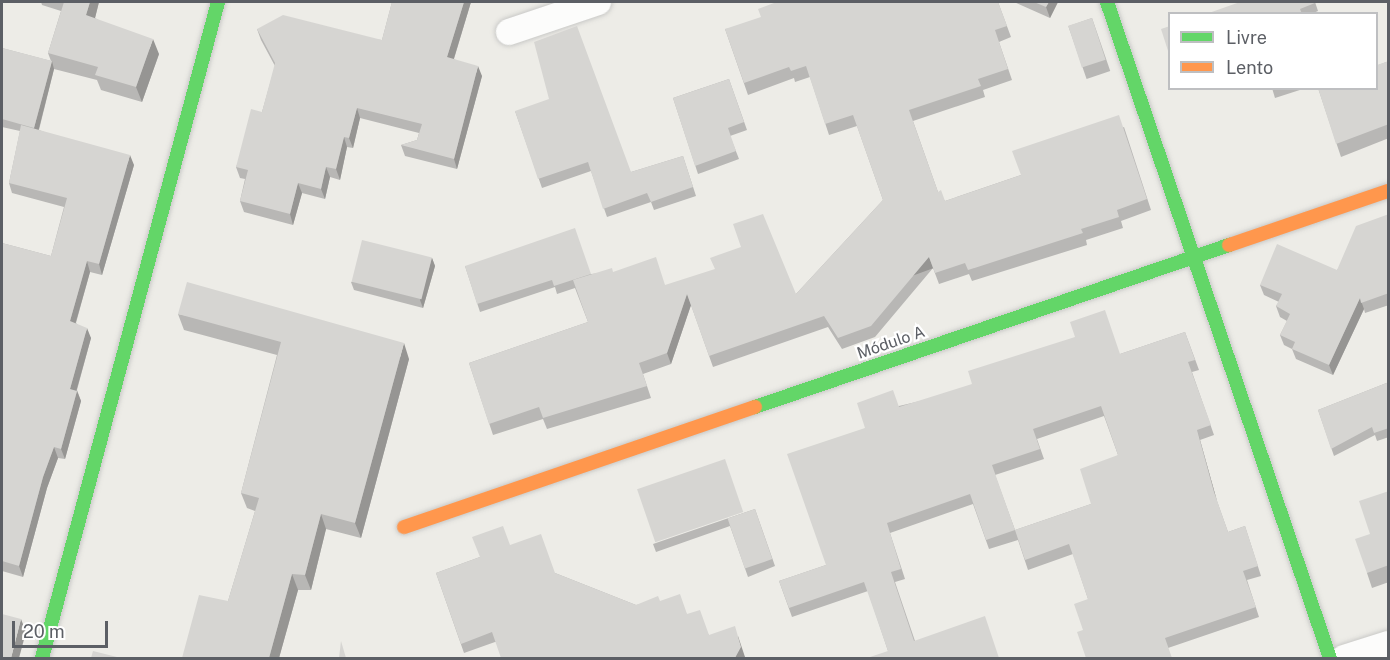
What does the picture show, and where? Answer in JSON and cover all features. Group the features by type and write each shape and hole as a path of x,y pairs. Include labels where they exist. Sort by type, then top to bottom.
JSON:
{"street":[{"path":"42,658 218,2"},
{"path":"509,32 597,2"},
{"path":"1107,2 1196,255 1330,658"},
{"name":"Módulo A","path":"404,527 1389,191"},
{"path":"1344,658 1389,644"}],"building":[{"path":"64,2 90,2 86,15 153,39 136,87 95,75 98,67 48,53"},
{"path":"392,2 464,2 447,57 478,66 454,159 401,145 417,140 422,124 357,108 349,138 344,137 336,169 326,167 321,189 298,183 290,214 240,201 248,170 236,167 251,109 262,112 275,63 257,29 283,15 382,40"},
{"path":"774,2 998,2 1007,26 995,30 1008,69 978,79 981,86 909,110 938,192 941,190 945,201 1021,175 1012,151 1119,115 1147,199 1117,210 1119,217 1081,229 1083,233 968,270 965,263 935,273 929,257 871,326 838,338 824,316 709,356 687,294 667,353 639,363 647,386 543,418 539,407 489,424 469,363 588,322 573,280 612,268 613,272 656,257 665,285 715,269 710,258 741,247 733,224 763,214 796,294 883,200 853,115 825,124 806,66 791,71 789,67 744,83 725,29 761,17 758,9"},
{"path":"1034,2 1049,2 1046,7"},
{"path":"1240,2 1315,2 1300,9 1301,12 1212,12"},
{"path":"1092,18 1106,60 1082,68 1068,26"},
{"path":"577,26 631,172 683,156 693,187 651,202 647,193 603,209 588,162 538,179 515,111 549,99 534,42"},
{"path":"1168,27 1168,51 1161,29"},
{"path":"2,48 52,61 34,128 2,119"},
{"path":"1389,61 1389,124 1336,144 1319,90 1378,90 1378,65"},
{"path":"729,79 744,122 728,128 736,151 695,166 673,98"},
{"path":"21,125 130,155 99,264 87,261 70,321 87,328 70,389 77,391 61,449 54,447 43,477 19,566 2,561 2,243 51,256 67,198 9,183"},
{"path":"1389,214 1389,293 1361,303 1360,298 1329,365 1292,349 1295,342 1280,335 1290,314 1276,306 1282,294 1260,285 1277,244 1337,270 1356,226"},
{"path":"575,228 591,274 554,286 552,280 477,304 465,266"},
{"path":"362,240 432,257 421,299 352,282"},
{"path":"187,282 404,343 355,523 321,514 305,575 292,574 269,658 182,658 199,595 228,601 259,498 241,493 281,342 178,314"},
{"path":"1105,310 1120,354 1185,332 1195,360 1188,362 1211,425 1197,430 1228,532 1245,526 1258,566 1243,571 1256,607 1165,638 1172,658 1086,658 1077,632 1083,630 1074,604 1088,599 1069,544 1025,560 1015,530 986,540 970,494 887,523 901,569 891,572 914,641 985,616 999,658 867,658 888,651 864,582 789,608 779,581 826,565 787,454 865,428 857,403 893,390 899,407 972,384 968,371 1075,337 1070,322","holes":["1101,406 1118,455 1080,469 1091,504 1015,530 992,465 1040,449 1033,429"]},
{"path":"1389,382 1389,428 1374,433 1372,427 1331,449 1318,410"},
{"path":"725,459 743,512 655,542 637,489"},
{"path":"1389,491 1389,565 1367,573 1355,539 1370,534 1359,501"},
{"path":"755,509 772,559 745,569 728,518"},
{"path":"503,526 510,545 541,534 555,573 636,605 658,596 660,601 680,594 687,614 700,610 709,635 735,626 741,647 735,658 501,658 492,632 461,644 436,573 480,557 472,537"},
{"path":"2,614 21,619 11,658 2,658"},
{"path":"341,641 346,658 339,658"},
{"path":"93,651 121,658 91,658"}],"traffic: fast":[{"path":"42,658 218,2"},
{"path":"1107,2 1330,658"},
{"path":"755,407 1229,245"}],"traffic: slow":[{"path":"1229,245 1388,191"},
{"path":"404,527 755,407"}]}
